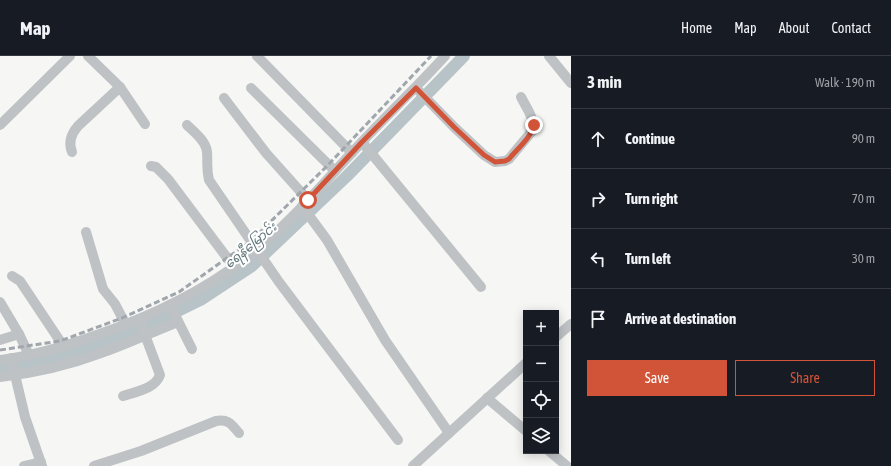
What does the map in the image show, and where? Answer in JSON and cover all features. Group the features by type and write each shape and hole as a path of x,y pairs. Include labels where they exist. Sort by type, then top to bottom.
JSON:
{"street":[{"path":"0,125 70,56"},
{"path":"88,56 120,86 145,124"},
{"path":"257,56 352,153"},
{"path":"0,377 29,355 64,347 126,325 170,306 234,267 256,250 305,203 445,56"},
{"path":"549,56 571,82"},
{"path":"72,152 70,142 73,132 120,86"},
{"path":"251,88 335,171"},
{"path":"416,88 454,127 484,155 495,162 505,161 533,130 534,125 521,97"},
{"path":"224,98 305,203 385,340 449,433"},
{"path":"186,125 206,146 207,171 210,180 256,250 276,279 398,440"},
{"path":"362,142 482,287"},
{"path":"151,166 156,167 168,179 234,267"},
{"path":"86,232 103,289 115,304 126,325"},
{"path":"12,276 20,281 64,347"},
{"path":"0,302 19,334 29,355"},
{"path":"170,306 192,349"},
{"path":"123,396 151,386 159,380 159,371 139,319"},
{"path":"0,360 13,367 69,363 101,353 178,322"},
{"path":"559,334 571,324"},
{"path":"0,340 19,334"},
{"path":"413,466 523,366"},
{"path":"13,367 24,415 41,464 24,466"},
{"path":"487,398 523,428"},
{"path":"94,466 141,451 216,421 227,421 239,433"},
{"path":"553,454 567,466"}],"waterway":[{"name":"ရေနီမြောင်း","path":"0,368 78,352 151,324 202,299 252,266 347,176 464,56"}],"railway":[{"path":"0,350 60,341 122,318 179,292 251,241 328,165 431,56"}],"route":[{"path":"308,200 362,142 416,88 454,127 484,155 495,162 501,162 509,159 530,135 534,125"}]}
